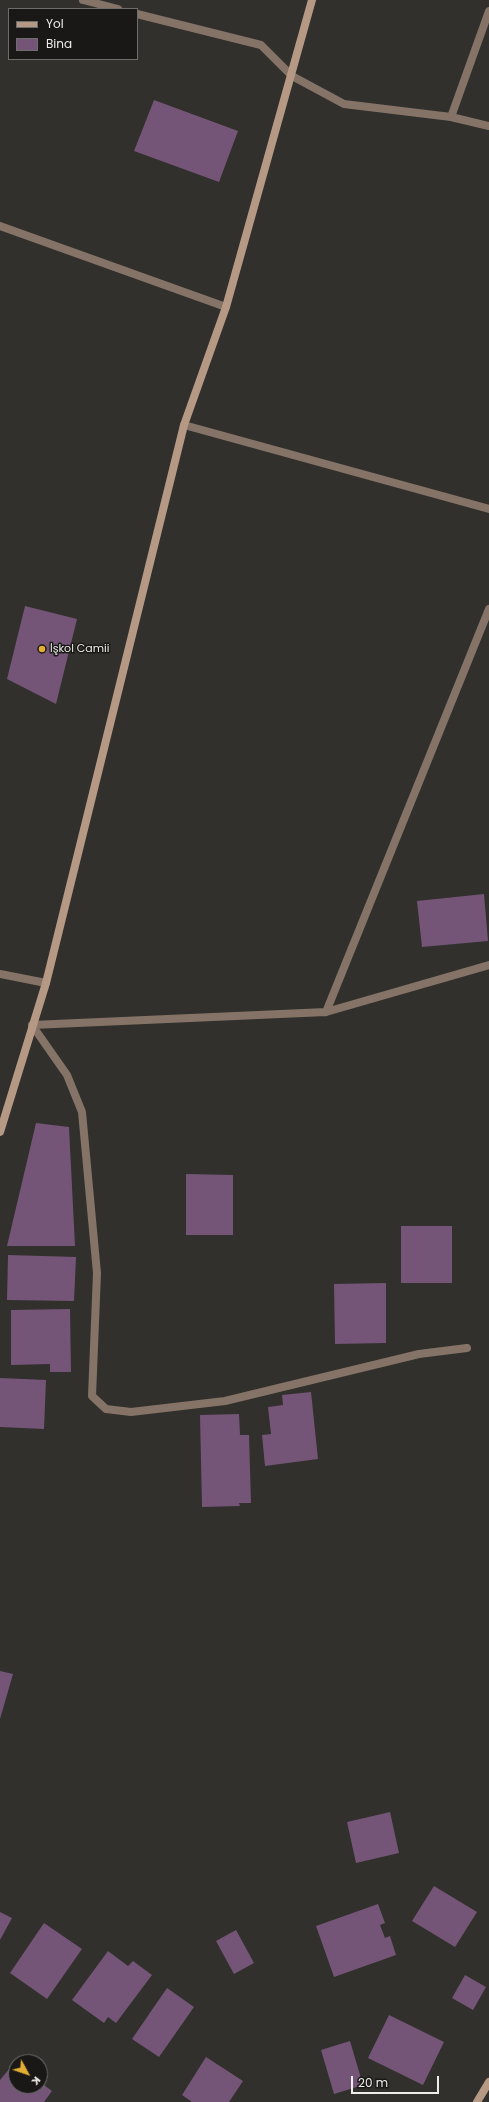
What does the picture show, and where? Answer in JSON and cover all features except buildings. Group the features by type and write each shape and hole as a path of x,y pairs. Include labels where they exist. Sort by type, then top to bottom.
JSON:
{"street":[{"path":"83,0 114,8"},
{"path":"0,1132 46,983 184,425 226,307 292,76 312,0"},
{"path":"451,117 489,11"},
{"path":"138,14 261,45 292,76 344,104 451,117 489,126"},
{"path":"0,226 226,307"},
{"path":"184,425 489,508"},
{"path":"326,1012 489,609"},
{"path":"32,1025 326,1012 489,965"},
{"path":"0,974 46,983"},
{"path":"32,1025 67,1075 82,1112 97,1273 92,1396 106,1409 131,1412 225,1401 419,1354 467,1348"},
{"path":"477,2102 489,2082"}],"place":[{"name":"İşkol Camii","path":"42,649"}]}
